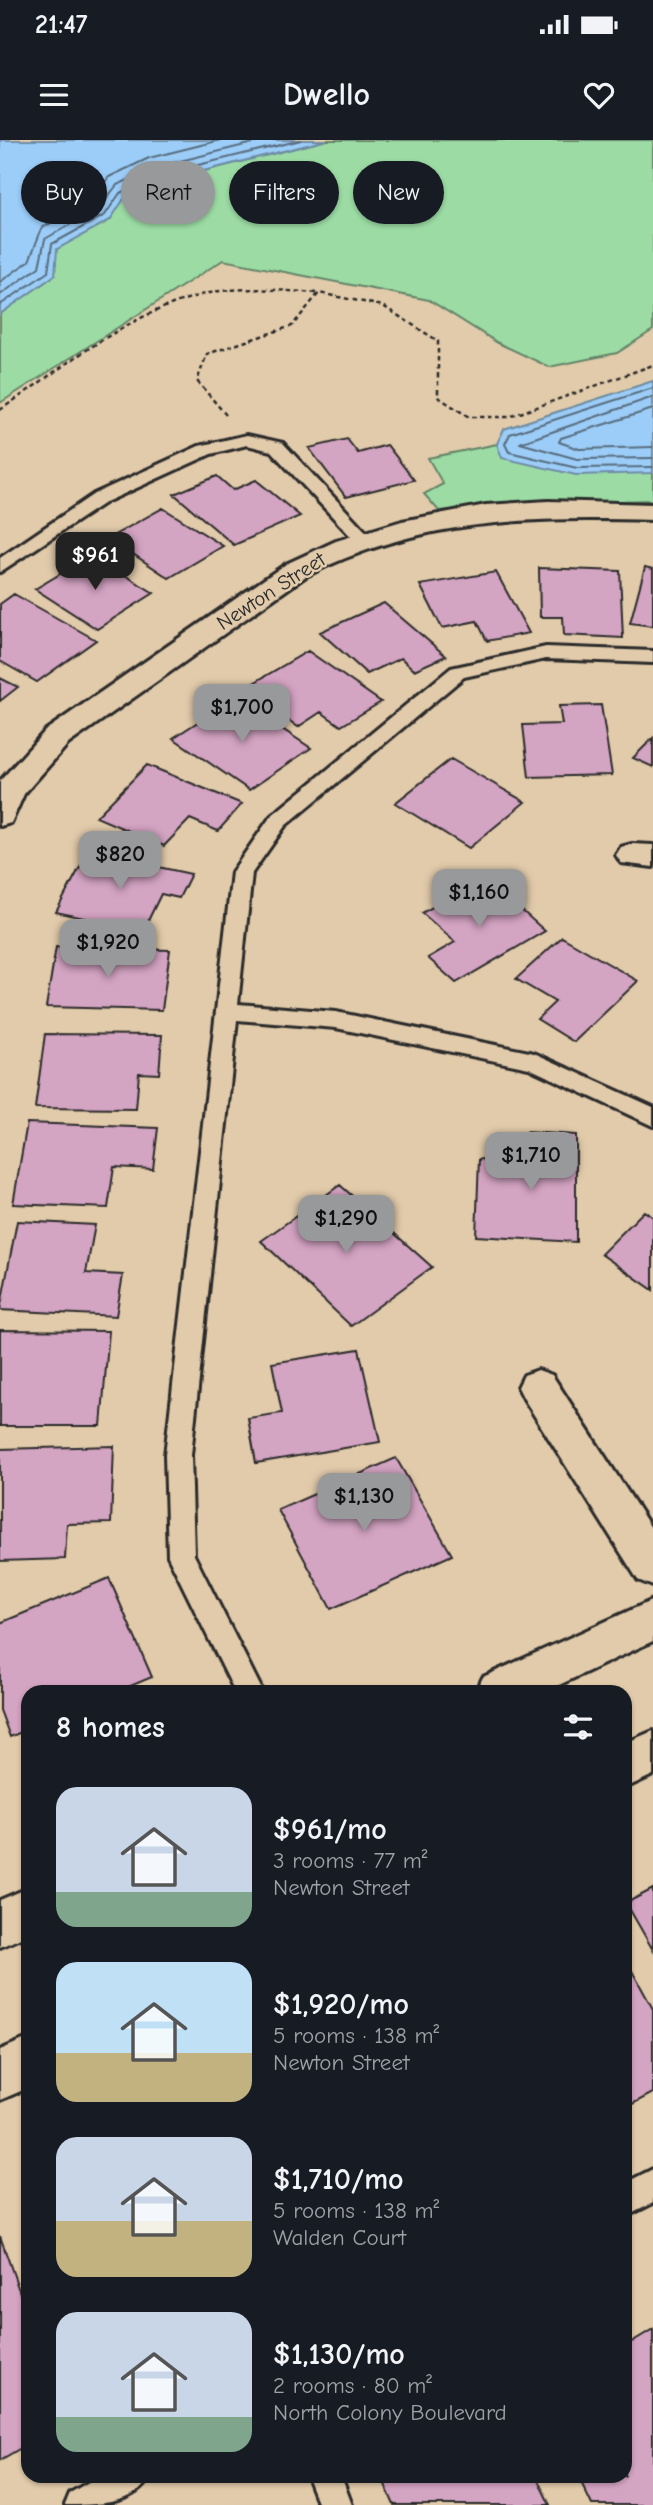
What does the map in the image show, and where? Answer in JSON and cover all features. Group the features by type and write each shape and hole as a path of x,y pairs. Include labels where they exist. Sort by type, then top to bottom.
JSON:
{"street":[{"name":"Newton Street","path":"0,815 10,790 57,737 296,570 326,553 436,523 512,511 653,512"},
{"path":"538,1387 653,1567"},
{"path":"513,1685 653,1620"},
{"path":"632,1762 653,1752"},
{"path":"0,1924 21,1914"},
{"path":"0,2076 21,2066"}],"lane":[{"path":"0,566 100,498 205,450 247,440 277,447 365,541"},
{"path":"246,1685 181,1556 178,1455 242,872 278,821 458,672 546,653 653,657"},
{"path":"227,1011 336,1020 534,1061 653,1117"},
{"path":"632,2197 653,2185"},
{"path":"82,2505 121,2483"},
{"path":"327,2483 335,2505"}],"path":[{"path":"0,410 152,312 206,294 255,290 319,293 383,306 438,341 438,397 469,416 509,417 653,365"},
{"path":"247,440 197,381 206,354 292,326 319,293"}],"green space":[{"path":"327,140 653,140 653,330 617,353 549,367 498,343 429,300 223,260 0,403 0,314 55,275 56,249 107,224 121,202 121,224 215,224 215,168 229,165 229,224 339,224 339,161 244,161"},
{"path":"653,381 653,500 523,504 439,511 424,494 443,484 428,458 497,444 504,429"}],"water":[{"path":"0,140 327,140 244,161 229,161 229,165 215,168 215,161 121,161 121,204 107,222 107,161 21,161 21,224 103,224 57,249 55,275 0,314"},
{"path":"653,381 653,473 576,475 502,458 497,444 504,429"}],"building":[{"path":"347,439 358,453 387,445 414,480 346,497 309,448"},
{"path":"217,476 233,490 256,480 300,516 234,545 174,494"},
{"path":"163,508 223,546 169,578 109,538"},
{"path":"92,555 154,593 97,629 35,589"},
{"path":"645,567 653,569 653,626 630,623"},
{"path":"539,568 620,571 623,638 564,635 563,617 540,617"},
{"path":"496,572 529,633 487,641 477,621 442,628 420,585"},
{"path":"14,594 96,640 37,682 0,661 0,604"},
{"path":"384,603 446,656 414,670 401,658 367,674 320,632"},
{"path":"308,651 381,702 341,726 321,712 298,727 245,688"},
{"path":"0,678 18,687 0,701"},
{"path":"235,698 311,748 249,790 173,738"},
{"path":"601,705 612,775 529,777 523,725 562,724 559,706"},
{"path":"653,738 653,767 633,758"},
{"path":"451,759 525,802 469,848 395,803"},
{"path":"147,765 242,804 218,831 190,819 164,846 96,817"},
{"path":"88,852 191,874 179,898 161,894 143,931 56,912"},
{"path":"485,878 545,931 456,983 428,958 455,942 422,913"},
{"path":"562,937 638,981 574,1042 537,1019 555,1002 516,979"},
{"path":"56,947 170,950 162,1010 46,1007"},
{"path":"45,1034 162,1035 159,1074 139,1073 136,1109 35,1108"},
{"path":"27,1123 158,1128 153,1169 114,1167 108,1208 13,1204"},
{"path":"525,1132 576,1135 576,1242 476,1236 479,1159 525,1162"},
{"path":"340,1185 432,1267 351,1326 261,1241"},
{"path":"644,1211 653,1217 653,1290 601,1254"},
{"path":"17,1221 95,1225 86,1273 123,1275 116,1316 0,1310"},
{"path":"0,1330 109,1331 101,1426 0,1426"},
{"path":"359,1349 380,1442 256,1463 248,1418 282,1413 272,1363"},
{"path":"114,1446 111,1523 67,1524 65,1559 0,1561 0,1449"},
{"path":"396,1458 452,1555 331,1609 278,1510"},
{"path":"109,1578 152,1677 133,1685 21,1685 21,1732 10,1737 0,1710 0,1623"},
{"path":"653,1889 653,1950 632,1913 632,1900"},
{"path":"632,1971 653,2009 653,2093 632,2104"},
{"path":"0,2236 21,2296 21,2448 0,2460"},
{"path":"653,2329 653,2505 592,2505 581,2483 632,2483 632,2342"},
{"path":"384,2483 539,2483 550,2505 394,2505"}]}
